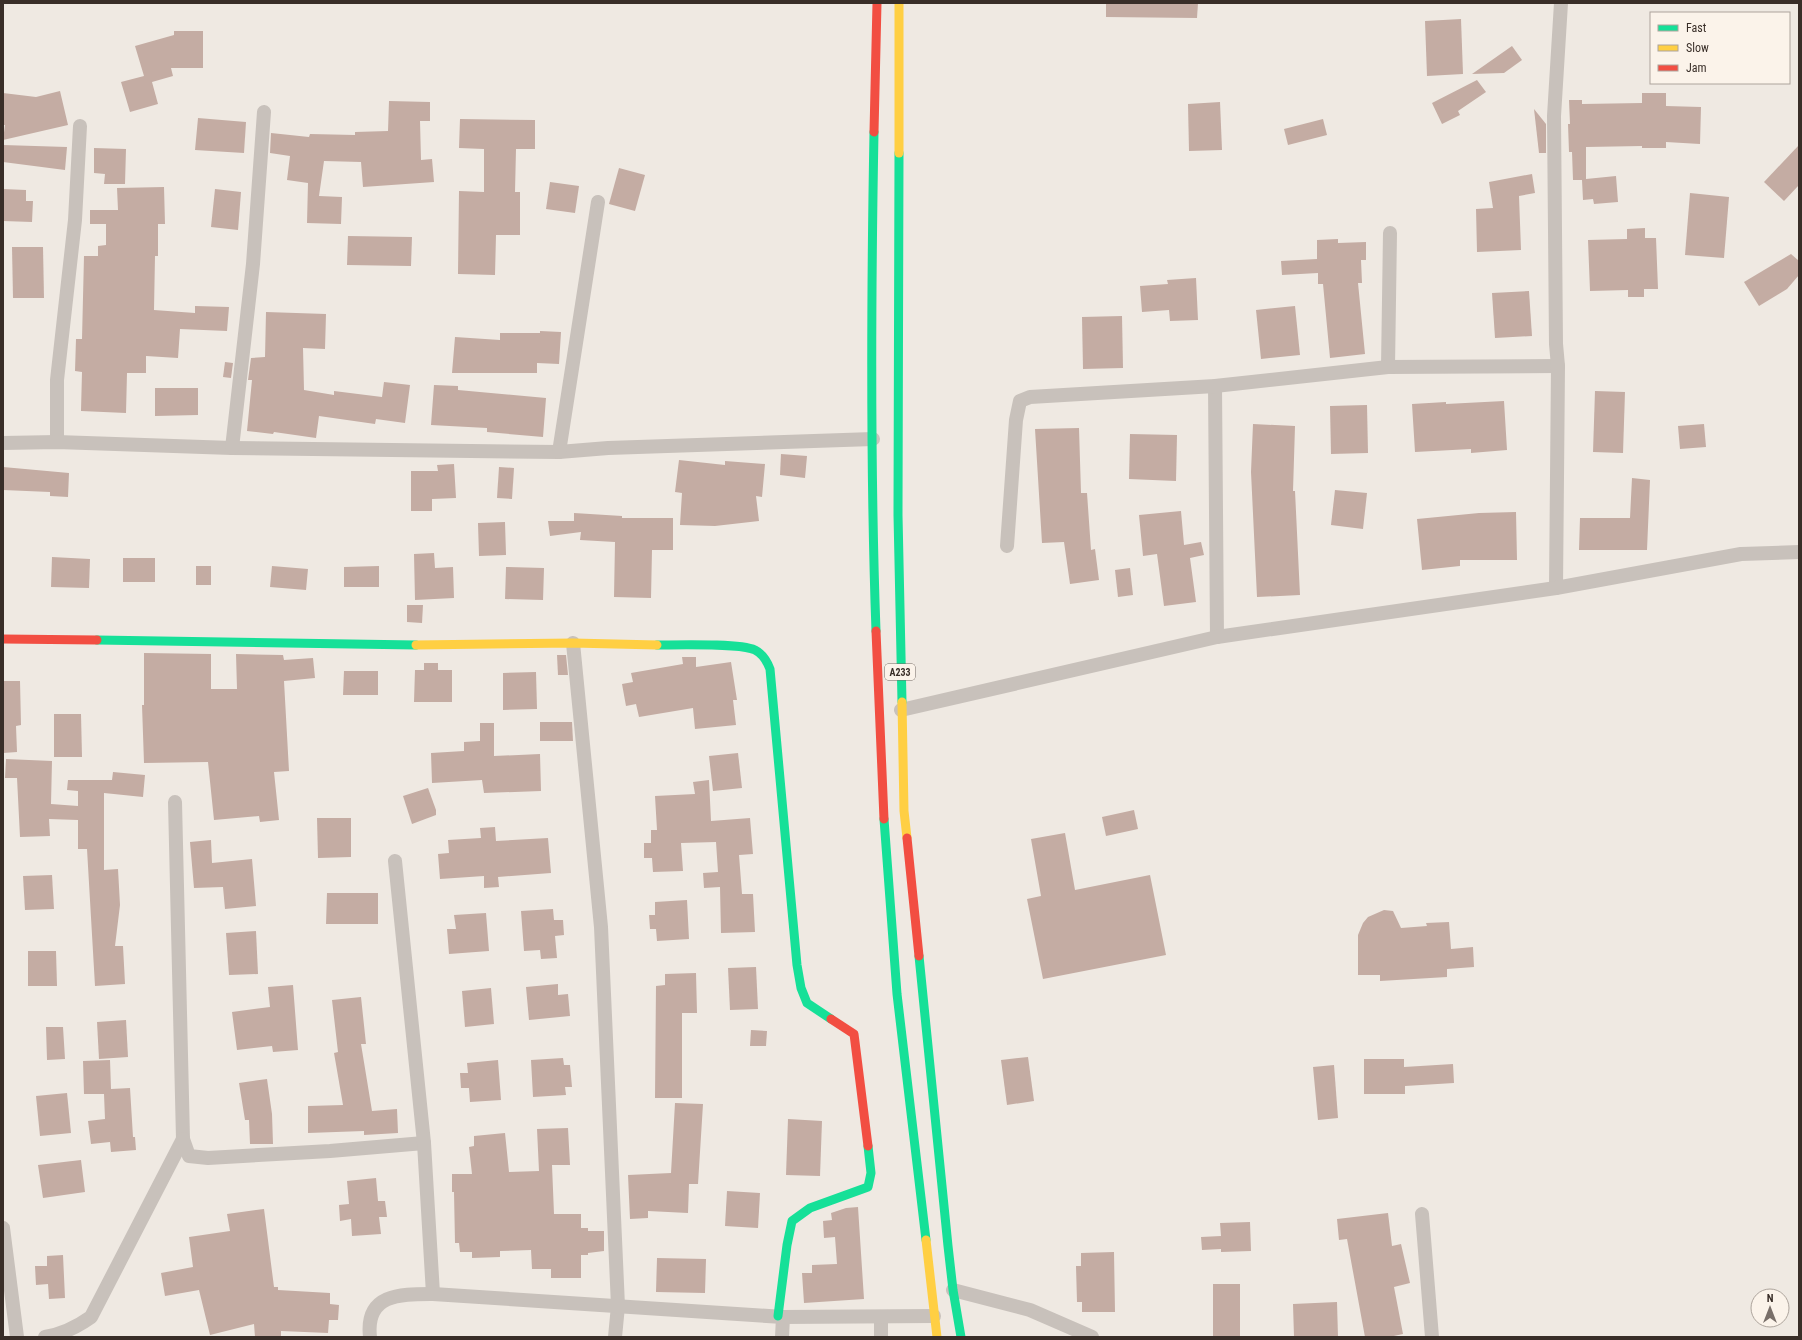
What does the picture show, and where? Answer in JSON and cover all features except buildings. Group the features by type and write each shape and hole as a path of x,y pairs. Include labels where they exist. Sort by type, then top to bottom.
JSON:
{"main road":[{"name":"A233","path":"877,3 872,254 872,517 883,808 897,994 937,1337"},
{"name":"A233","path":"899,3 898,515 901,710 905,819 953,1290 961,1337"},
{"path":"3,639 396,645 573,643 746,647 756,650 766,658 770,669 796,957 801,988 807,1002 854,1034 871,1172 868,1187 810,1208 792,1221 787,1245 781,1316"}],"street":[{"path":"1556,588 1558,366 1556,344 1554,116 1561,3"},
{"path":"232,448 253,264 264,112"},
{"path":"57,442 57,380 75,220 80,126"},
{"path":"559,452 598,202"},
{"path":"1388,367 1390,232"},
{"path":"1007,546 1016,420 1020,401 1030,397 1215,386 1388,367 1558,366"},
{"path":"1215,386 1217,637"},
{"path":"3,443 57,442 232,448 559,452 608,448 873,439"},
{"path":"901,710 1217,637 1556,588 1742,554 1799,552"},
{"path":"573,643 601,927 618,1306 614,1337"},
{"path":"175,802 183,1139 189,1156 208,1158 330,1151 424,1143"},
{"path":"395,861 424,1143 433,1294"},
{"path":"45,1337 57,1335 77,1327 92,1317 183,1139"},
{"path":"1422,1214 1432,1337"},
{"path":"3,1228 17,1337"},
{"path":"953,1290 1030,1310 1092,1337"},
{"path":"370,1337 368,1326 378,1305 388,1297 399,1294 433,1294 781,1316 881,1318 934,1316"},
{"path":"781,1316 782,1337"},
{"path":"881,1318 881,1337"}],"traffic: fast":[{"path":"874,132 872,382 876,631"},
{"path":"899,153 898,515 902,702"},
{"path":"97,640 416,645"},
{"path":"657,645 736,646 755,650 768,663 770,669 797,965 801,988 807,1003 831,1019"},
{"path":"884,819 897,994 926,1240"},
{"path":"919,956 948,1246 953,1290 961,1337"},
{"path":"778,1316 787,1245 792,1221 810,1208 868,1187 871,1173 868,1146"}],"traffic: slow":[{"path":"899,3 899,153"},
{"path":"416,645 573,643 657,645"},
{"path":"902,702 904,811 907,838"},
{"path":"926,1240 937,1337"}],"traffic: jam":[{"path":"874,132 877,3"},
{"path":"876,631 884,819"},
{"path":"3,639 97,640"},
{"path":"907,838 919,956"},
{"path":"831,1019 854,1034 868,1146"}]}
